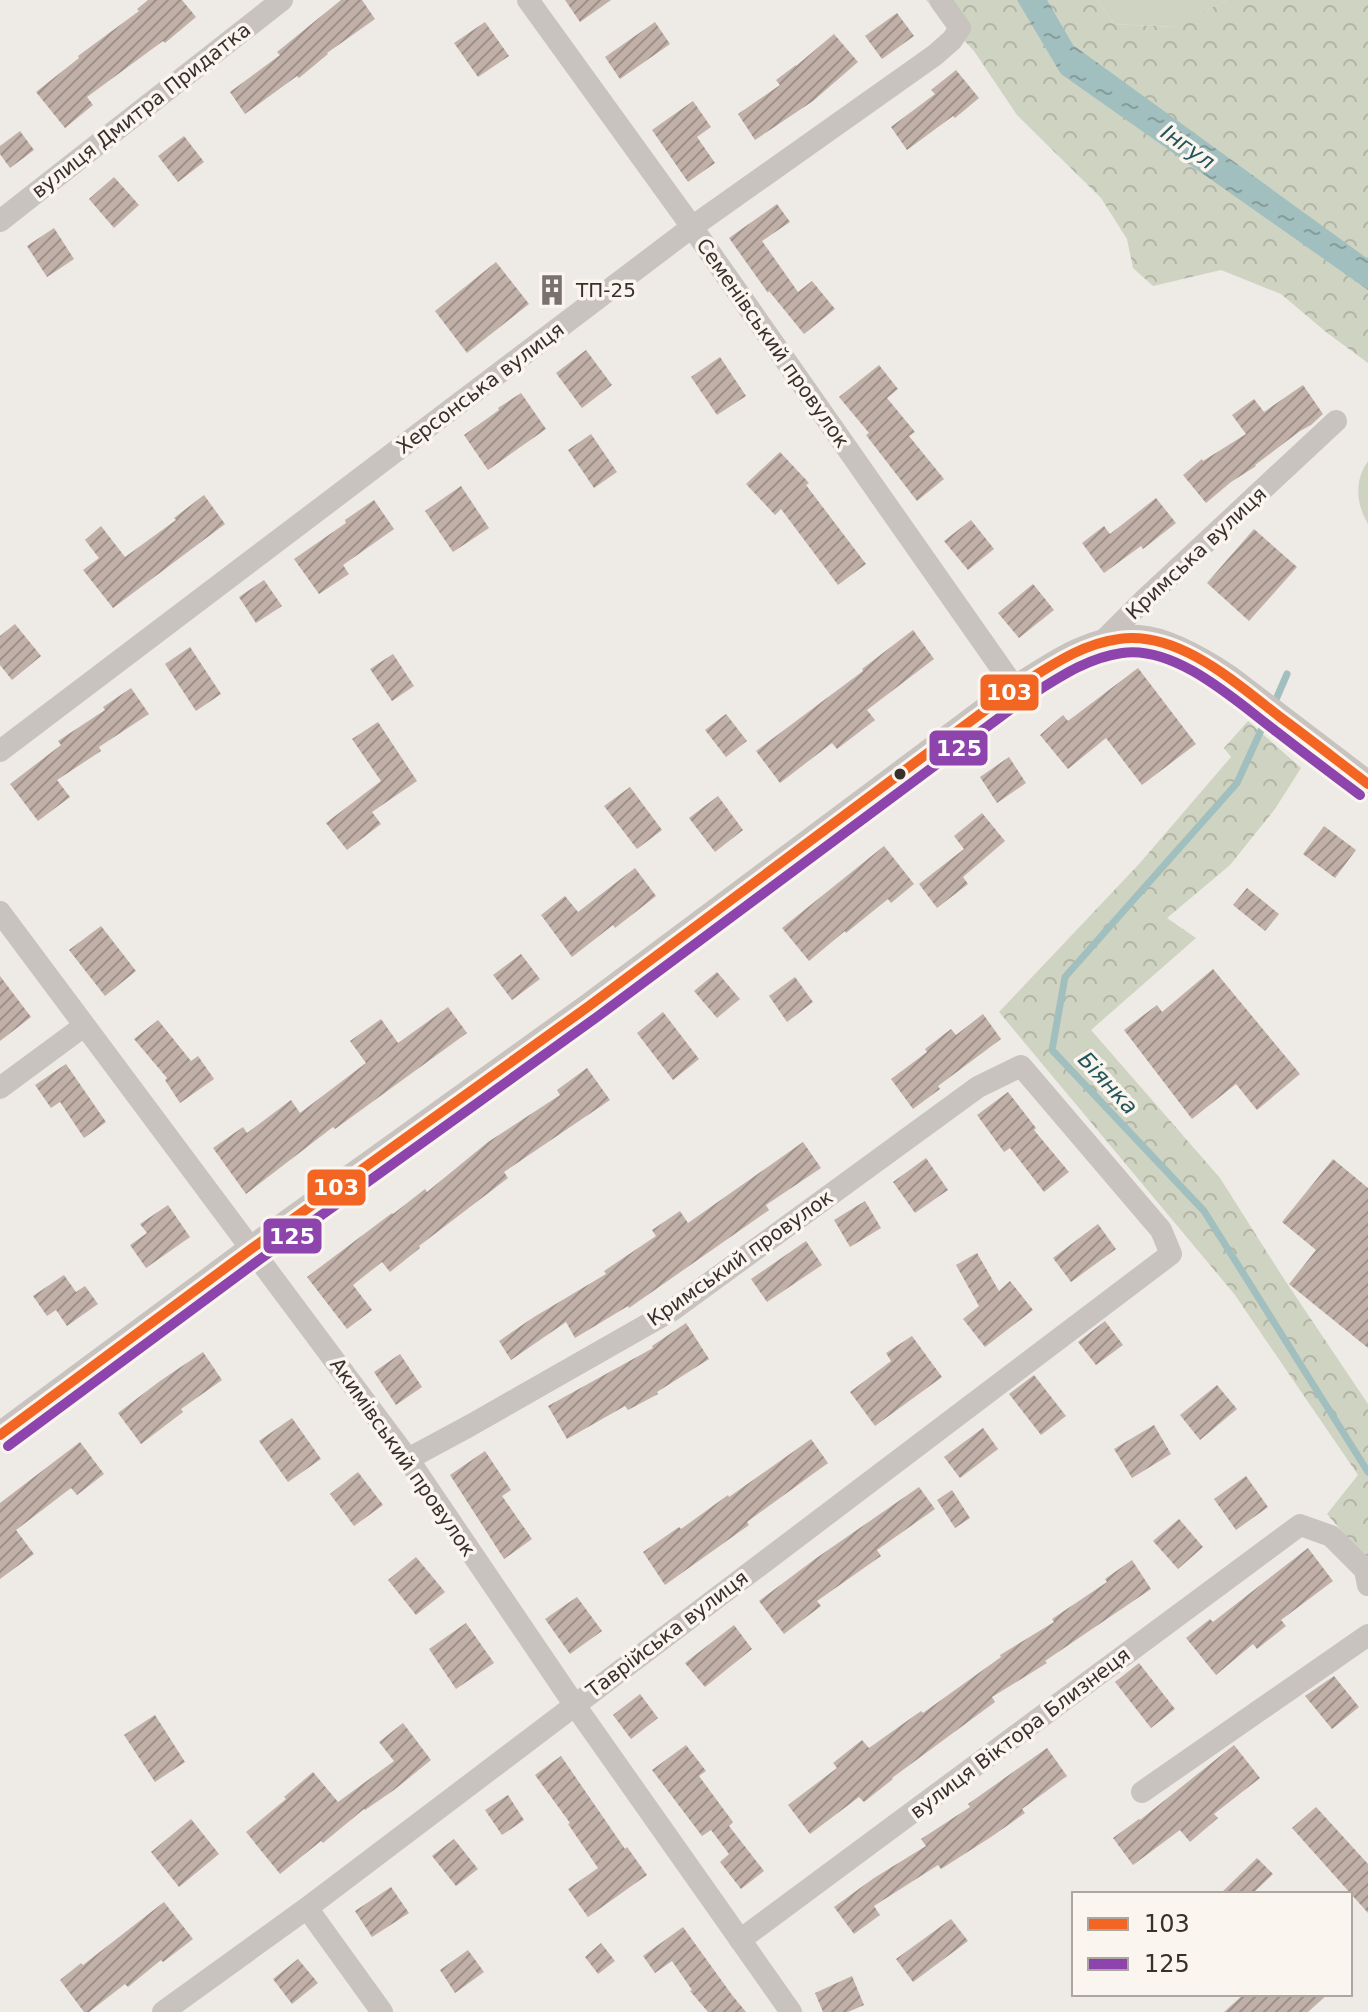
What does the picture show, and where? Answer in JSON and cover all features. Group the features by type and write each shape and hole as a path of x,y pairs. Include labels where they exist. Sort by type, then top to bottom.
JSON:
{"street":[{"name":"вулиця Дмитра Придатка","path":"0,221 282,0"},
{"name":"Семенівський провулок","path":"528,0 692,227 1015,688"},
{"name":"Херсонська вулиця","path":"0,751 692,227 935,55 960,28 940,0"},
{"name":"Кримська вулиця","path":"0,1435 251,1249 589,1006 1015,688 1076,652 1103,641 1336,421"},
{"path":"1103,641 1139,638 1173,647 1205,662 1368,784"},
{"name":"Акимівський провулок","path":"0,912 408,1459 574,1704 791,2012"},
{"path":"0,1088 84,1026"},
{"name":"Таврійська вулиця","path":"163,2012 307,1908 1171,1254 1161,1230 1021,1066"},
{"name":"Кримський провулок","path":"408,1459 671,1311 978,1087 1021,1066"},
{"name":"вулиця Віктора Близнеця","path":"740,1940 1300,1525 1331,1536 1365,1570 1368,1585"},
{"path":"1142,1792 1368,1635"},
{"path":"307,1908 382,2012"}],"green space":[{"path":"926,0 1098,0 1114,24 1174,27 1227,0 1368,0 1368,363 1281,294 1221,270 1153,286 1133,268 1127,239 1101,198 1017,115 974,51"},
{"path":"1098,0 1227,0 1175,27 1114,24"},
{"path":"1368,461 1368,524 1358,492 1360,476"},
{"path":"1248,721 1301,768 1275,809 1230,865 1167,918 1196,938 1091,1030 1220,1178 1368,1404 1368,1566 1327,1514 1358,1475 1235,1295 999,1012 1140,863 1231,757 1224,748"}],"water":[{"name":"Інгул","path":"1017,0 1047,0 1073,45 1368,259 1368,290 1061,74"}],"building":[{"path":"148,0 182,0 196,17 165,43 163,41 87,97 93,105 65,128 36,92 139,11 137,9"},
{"path":"341,0 362,0 375,19 327,53 299,78 297,76 245,114 230,92 280,55 277,52"},
{"path":"565,0 611,0 580,22"},
{"path":"897,13 914,36 882,59 865,36"},
{"path":"485,22 509,56 478,77 454,43"},
{"path":"655,22 670,44 620,79 605,57"},
{"path":"834,34 858,62 813,101 755,140 738,114 780,85 776,80"},
{"path":"956,70 979,98 907,150 891,127 935,94 931,90"},
{"path":"693,101 711,127 697,137 715,163 688,182 652,130"},
{"path":"20,131 34,150 10,168 0,154 0,146"},
{"path":"184,136 204,162 178,182 158,156"},
{"path":"114,177 139,205 114,228 89,199"},
{"path":"777,204 790,222 762,241 798,292 812,281 835,309 804,334 768,293 729,238"},
{"path":"54,228 74,259 47,277 27,246"},
{"path":"496,262 529,304 467,353 435,311"},
{"path":"586,350 612,385 582,408 556,373"},
{"path":"720,357 746,396 717,415 691,377"},
{"path":"879,365 898,389 887,398 915,432 909,436 944,479 917,501 866,435 869,433 839,397"},
{"path":"1303,385 1323,414 1206,503 1183,475 1202,459 1246,434 1232,415 1254,399 1264,412"},
{"path":"521,393 546,429 488,470 464,435"},
{"path":"591,434 617,472 594,488 568,450"},
{"path":"780,452 809,483 806,485 866,564 838,585 781,509 775,515 746,484"},
{"path":"461,486 489,528 453,552 425,511"},
{"path":"204,495 225,524 113,608 83,570 99,558 85,540 101,526 125,557"},
{"path":"1156,498 1176,523 1143,549 1141,546 1104,573 1082,543 1104,526 1110,534"},
{"path":"374,500 394,529 343,565 349,574 319,594 294,559"},
{"path":"971,520 994,549 968,570 944,541"},
{"path":"1254,529 1297,567 1249,621 1207,583"},
{"path":"264,580 282,606 256,623 239,597"},
{"path":"1033,584 1054,610 1019,638 998,613"},
{"path":"15,624 41,656 12,680 0,665 0,636"},
{"path":"913,630 934,659 867,710 875,720 837,749 832,743 780,783 756,751"},
{"path":"190,647 221,694 196,711 165,664"},
{"path":"393,654 414,686 392,701 370,669"},
{"path":"1138,668 1196,744 1142,785 1106,738 1068,769 1040,735 1063,715 1068,721"},
{"path":"131,688 149,714 57,780 70,797 38,821 10,784 61,745 58,741 105,710 103,707"},
{"path":"726,714 747,741 726,757 705,730"},
{"path":"378,722 417,781 372,812 381,824 347,850 326,823 381,781 352,739"},
{"path":"1009,757 1026,783 997,803 980,777"},
{"path":"630,787 662,830 637,849 604,806"},
{"path":"718,796 743,830 715,852 689,818"},
{"path":"982,813 1005,841 963,877 968,884 937,908 919,884 964,849 954,836"},
{"path":"1324,826 1356,850 1335,878 1303,854"},
{"path":"884,846 914,884 891,903 888,899 809,961 782,928"},
{"path":"635,868 656,896 572,957 541,915 565,896 578,912"},
{"path":"1247,888 1279,914 1265,931 1233,905"},
{"path":"101,926 136,971 105,996 69,950"},
{"path":"521,954 540,979 512,1000 493,975"},
{"path":"1213,969 1300,1074 1257,1110 1236,1084 1192,1119 1124,1030 1157,1005 1162,1012"},
{"path":"717,972 740,999 717,1018 694,991"},
{"path":"0,976 31,1017 0,1041"},
{"path":"795,977 813,1002 787,1022 769,996"},
{"path":"448,1007 467,1033 335,1129 333,1127 246,1194 213,1148 243,1127 247,1133 291,1100 300,1113 366,1063 350,1041 381,1019 398,1043"},
{"path":"663,1012 699,1059 673,1080 637,1033"},
{"path":"983,1014 1001,1039 938,1086 940,1089 913,1109 891,1079 951,1029 956,1035"},
{"path":"158,1020 191,1061 198,1056 214,1079 180,1103 165,1080 167,1078 134,1039"},
{"path":"66,1064 106,1122 84,1138 60,1102 51,1108 35,1085"},
{"path":"587,1068 610,1100 504,1172 508,1178 390,1272 382,1262 353,1285 372,1310 347,1329 307,1277 425,1189 427,1192 488,1142 560,1095 557,1090"},
{"path":"1008,1092 1069,1172 1044,1192 1010,1148 1004,1152 977,1115"},
{"path":"803,1142 821,1168 766,1205 769,1210 629,1308 575,1338 566,1322 511,1360 499,1341 606,1274 604,1271 656,1236 652,1230 680,1211 688,1223"},
{"path":"926,1158 948,1190 915,1213 893,1182"},
{"path":"1333,1159 1368,1188 1368,1348 1289,1284 1316,1250 1282,1222"},
{"path":"865,1201 881,1228 850,1247 834,1220"},
{"path":"168,1205 190,1237 146,1268 130,1245 147,1233 140,1224"},
{"path":"1098,1224 1116,1249 1071,1282 1053,1258"},
{"path":"806,1241 822,1265 767,1302 751,1279"},
{"path":"977,1253 999,1291 1010,1281 1033,1310 985,1347 963,1319 979,1306 956,1265"},
{"path":"64,1275 76,1292 85,1286 98,1304 67,1326 56,1310 47,1316 33,1296"},
{"path":"1105,1321 1123,1345 1096,1365 1078,1342"},
{"path":"686,1323 709,1359 658,1394 628,1410 625,1406 567,1439 548,1406 653,1348"},
{"path":"912,1336 942,1377 875,1426 850,1392 891,1361 886,1353"},
{"path":"203,1352 222,1380 181,1409 183,1412 141,1444 118,1413"},
{"path":"400,1354 422,1387 396,1405 374,1372"},
{"path":"1034,1375 1066,1416 1041,1435 1009,1394"},
{"path":"1217,1385 1237,1409 1200,1440 1180,1415"},
{"path":"292,1418 321,1459 288,1482 259,1441"},
{"path":"1154,1425 1171,1454 1132,1478 1114,1449"},
{"path":"983,1428 998,1449 960,1478 944,1457"},
{"path":"811,1439 828,1463 665,1585 643,1552"},
{"path":"80,1442 104,1474 77,1495 71,1488 16,1530 34,1554 0,1579 0,1503"},
{"path":"485,1451 511,1490 502,1496 532,1539 504,1559 450,1475"},
{"path":"358,1472 383,1505 354,1526 330,1494"},
{"path":"1246,1476 1268,1507 1236,1530 1214,1499"},
{"path":"919,1487 935,1509 877,1550 881,1556 817,1601 821,1606 784,1634 759,1601"},
{"path":"952,1490 970,1518 955,1528 937,1500"},
{"path":"1179,1519 1203,1547 1178,1569 1153,1541"},
{"path":"1308,1548 1333,1581 1281,1620 1286,1626 1257,1649 1253,1644 1216,1675 1186,1638 1210,1619 1213,1622"},
{"path":"416,1557 445,1592 416,1615 388,1580"},
{"path":"1132,1560 1151,1589 1045,1661 1047,1663 992,1697 995,1702 864,1802 859,1797 810,1834 788,1805 837,1768 833,1763 862,1740 869,1748 921,1711 923,1713 1000,1655 1054,1622 1052,1619 1107,1582 1105,1579"},
{"path":"577,1597 602,1631 570,1654 545,1619"},
{"path":"466,1623 494,1663 456,1689 429,1649"},
{"path":"734,1625 752,1649 705,1687 685,1663"},
{"path":"1139,1663 1175,1709 1151,1728 1115,1682"},
{"path":"1334,1676 1359,1707 1332,1729 1305,1696"},
{"path":"640,1694 658,1718 631,1739 613,1715"},
{"path":"155,1715 185,1762 155,1782 124,1735"},
{"path":"403,1723 431,1760 280,1874 246,1832 313,1772 338,1802 394,1761 379,1742"},
{"path":"686,1745 706,1771 699,1776 733,1822 729,1826 764,1871 741,1889 720,1862 729,1854 711,1830 702,1836 652,1770"},
{"path":"1234,1745 1260,1778 1214,1814 1218,1818 1190,1842 1180,1830 1133,1865 1113,1838"},
{"path":"1047,1748 1067,1776 1022,1809 1025,1813 991,1837 941,1869 938,1865 874,1906 880,1915 854,1934 834,1907 926,1846 921,1839 970,1807 968,1804"},
{"path":"561,1756 625,1849 627,1847 647,1875 588,1917 568,1889 598,1868 535,1775"},
{"path":"508,1795 524,1820 502,1835 485,1810"},
{"path":"1316,1807 1368,1864 1368,1913 1352,1892 1292,1828"},
{"path":"191,1819 219,1854 179,1887 151,1852"},
{"path":"454,1839 478,1869 456,1886 432,1856"},
{"path":"1257,1858 1273,1874 1254,1892 1222,1892"},
{"path":"391,1887 409,1913 372,1937 355,1911"},
{"path":"164,1902 193,1939 128,1987 125,1984 89,2012 84,2012 60,1980"},
{"path":"951,1919 968,1941 913,1982 896,1959"},
{"path":"683,1927 746,2012 708,2012 690,1991 672,1961 655,1973 643,1956"},
{"path":"601,1943 615,1961 598,1974 585,1957"},
{"path":"468,1950 484,1972 455,1993 440,1970"},
{"path":"298,1959 318,1983 292,2004 273,1979"},
{"path":"852,1976 864,2005 848,2012 823,2012 815,1993"},
{"path":"1242,1996 1326,1996 1308,2012 1224,2012"}],"waterway":[{"name":"Біянка","path":"1274,704 1287,674"},
{"name":"Біянка","path":"1268,715 1237,783 1065,977 1052,1050 1204,1211 1368,1472"}],"transit line":[{"name":"103","path":"0,1435 251,1249 589,1006 1015,688 1078,651 1119,639 1141,638 1185,651 1226,675 1368,784"},
{"name":"125","path":"8,1446 259,1260 597,1017 1023,700 1083,665 1122,653 1142,653 1184,666 1224,691 1360,795"}],"place":[{"name":"ТП-25","path":"552,290"}]}
